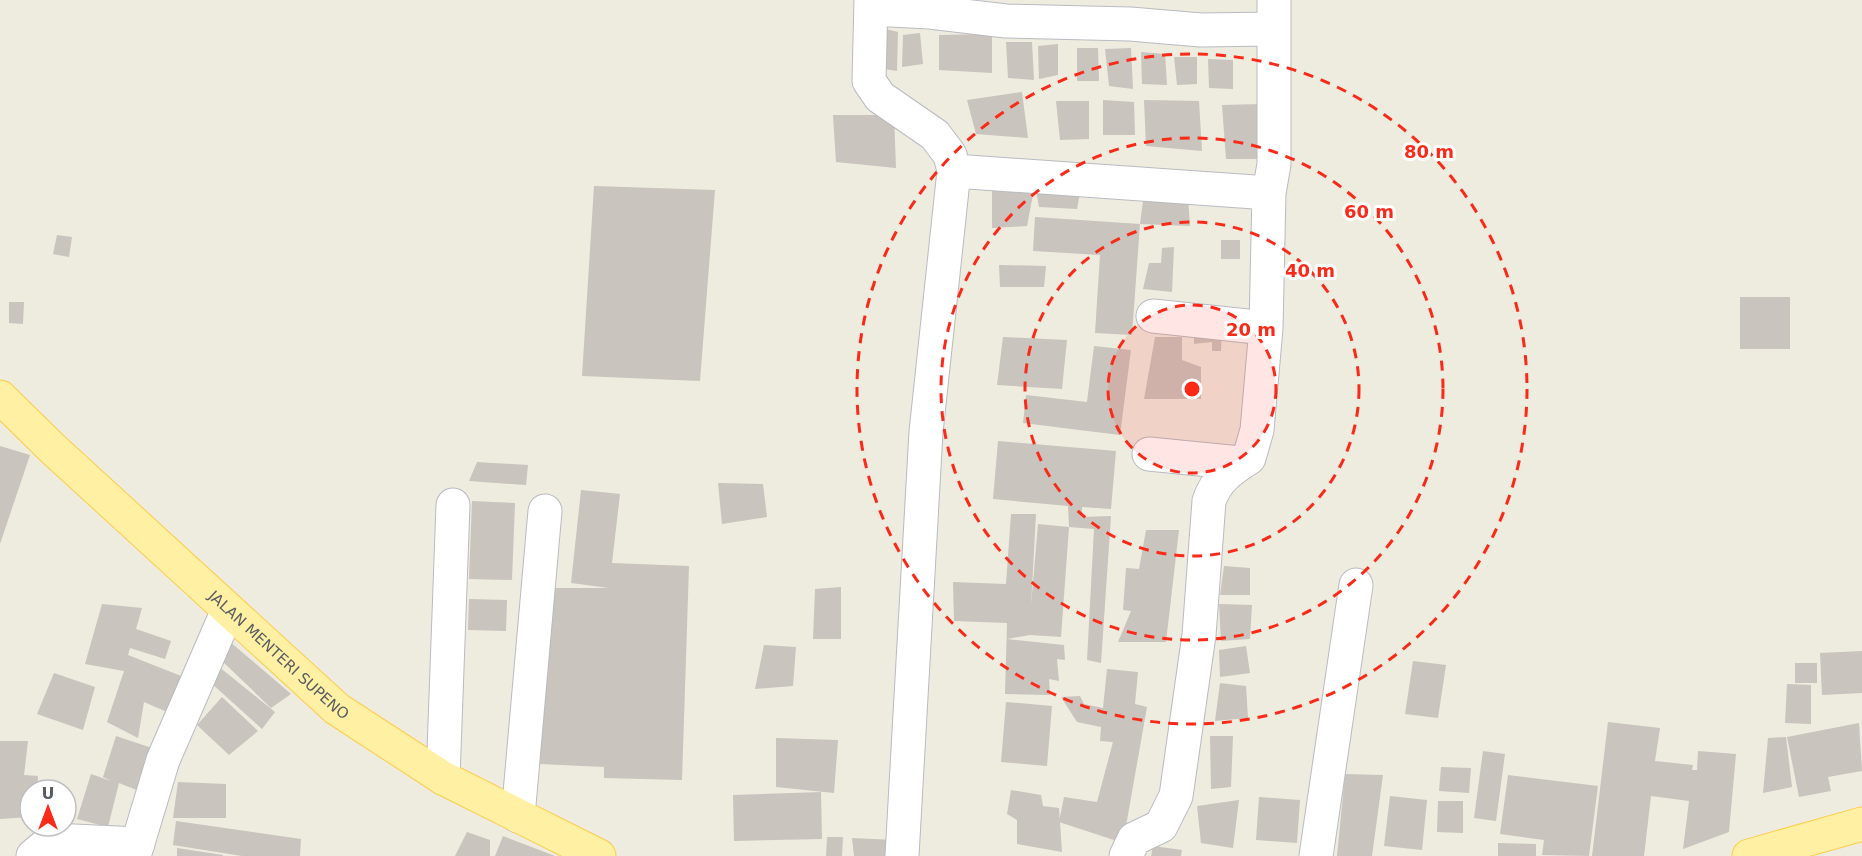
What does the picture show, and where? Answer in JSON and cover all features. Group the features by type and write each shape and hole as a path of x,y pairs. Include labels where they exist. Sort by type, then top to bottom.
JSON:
{"main road":[{"name":"JALAN MENTERI SUPENO","path":"0,397 52,448 337,709 443,778 599,856"},
{"path":"1749,856 1862,824"}],"street":[{"path":"902,856 926,432 954,171 950,155 935,135 880,97 869,81 871,4 1006,21 1130,24 1201,30 1274,15 1274,164 1269,193 1266,328 1253,451 1249,458 1231,469 1214,487 1209,501 1199,635 1176,796 1161,826 1134,839 1126,856"},
{"path":"954,171 1269,193"},
{"path":"1153,316 1266,328"},
{"path":"1149,454 1240,463"},
{"path":"443,778 453,505"},
{"path":"518,816 545,512"},
{"path":"1316,856 1356,585"},
{"path":"33,856 52,840 136,850 163,760 228,610"}],"building":[{"path":"870,25 898,32 897,71 872,67"},
{"path":"920,33 923,64 902,67 903,35"},
{"path":"992,34 992,73 939,70 939,35"},
{"path":"1006,42 1032,42 1034,80 1008,78"},
{"path":"1058,44 1058,75 1039,79 1038,46"},
{"path":"1077,48 1098,48 1099,81 1077,81"},
{"path":"1131,48 1133,89 1109,86 1105,49"},
{"path":"1141,52 1165,54 1167,85 1142,84"},
{"path":"1174,57 1197,57 1197,84 1177,85"},
{"path":"1208,59 1233,60 1233,89 1209,88"},
{"path":"1022,92 1028,138 976,134 967,100"},
{"path":"1103,100 1134,102 1135,135 1103,135"},
{"path":"1144,100 1199,101 1202,151 1146,146"},
{"path":"1056,101 1089,101 1089,139 1060,140"},
{"path":"1262,104 1261,159 1226,159 1222,105"},
{"path":"833,115 894,115 896,168 836,162"},
{"path":"992,184 1035,184 1027,226 992,228"},
{"path":"1035,184 1081,188 1077,209 1039,207"},
{"path":"594,186 715,190 700,381 582,376"},
{"path":"1144,193 1188,198 1190,226 1140,224"},
{"path":"1035,217 1140,224 1132,335 1095,333 1100,255 1033,251"},
{"path":"57,235 72,237 69,257 53,254"},
{"path":"1221,240 1240,240 1240,259 1221,259"},
{"path":"1174,247 1172,292 1143,289 1149,263 1161,263 1162,248"},
{"path":"999,265 1046,266 1044,287 1000,287"},
{"path":"1740,297 1790,297 1790,349 1740,349"},
{"path":"9,302 24,302 23,324 9,323"},
{"path":"1194,325 1222,326 1221,351 1212,351 1212,342 1194,344"},
{"path":"1003,337 1067,340 1062,389 997,385"},
{"path":"1155,337 1182,337 1182,360 1201,367 1201,399 1144,399"},
{"path":"1094,346 1131,350 1120,435 1023,423 1026,395 1087,402"},
{"path":"998,441 1116,451 1111,509 1082,507 1082,517 1111,516 1101,663 1087,660 1094,529 1069,527 1068,506 993,499"},
{"path":"0,446 30,455 0,544"},
{"path":"477,462 528,465 526,485 469,481"},
{"path":"718,483 763,484 767,517 722,524"},
{"path":"581,490 620,494 612,563 689,566 682,780 604,778 604,767 540,764 548,588 609,588 571,583"},
{"path":"472,501 515,503 512,580 469,579"},
{"path":"1011,514 1036,514 1031,606 1038,524 1069,527 1061,637 1030,635 1007,639 1064,645 1065,660 1057,659 1059,681 1049,679 1050,695 1005,694 1007,623 954,621 953,582 1006,584"},
{"path":"1146,530 1179,530 1166,642 1118,642 1131,611 1123,610 1126,568 1139,569"},
{"path":"1224,566 1250,568 1250,595 1220,595"},
{"path":"841,587 841,639 813,639 815,589"},
{"path":"469,599 507,600 506,631 468,630"},
{"path":"102,604 142,608 136,629 171,641 165,659 130,648 128,655 181,676 167,712 144,702 138,738 107,722 124,671 85,664"},
{"path":"1219,604 1252,605 1250,639 1221,641"},
{"path":"229,641 291,694 271,708 220,659"},
{"path":"764,645 796,647 793,686 755,689"},
{"path":"1246,646 1250,673 1220,677 1219,650"},
{"path":"1862,651 1862,693 1822,695 1820,653"},
{"path":"1413,661 1446,665 1438,718 1405,714"},
{"path":"1795,663 1817,663 1817,683 1795,683"},
{"path":"218,666 275,712 262,729 211,683"},
{"path":"1107,669 1138,672 1135,704 1147,707 1123,843 1059,822 1064,797 1097,802 1113,742 1100,741 1101,727 1077,722 1061,697 1080,696 1084,704 1103,708"},
{"path":"54,673 95,687 83,730 37,714"},
{"path":"1220,683 1246,686 1248,718 1215,721"},
{"path":"1787,684 1811,685 1811,724 1785,723"},
{"path":"222,697 258,731 229,755 197,725"},
{"path":"1006,702 1052,706 1047,766 1001,762"},
{"path":"1608,722 1660,728 1655,761 1693,765 1692,770 1697,770 1698,751 1736,754 1729,832 1683,849 1689,801 1651,796 1644,856 1592,856"},
{"path":"1859,723 1862,771 1828,777 1831,791 1799,797 1787,737"},
{"path":"116,736 161,751 144,793 119,783 108,827 78,819 91,774 111,781 103,777"},
{"path":"1210,736 1233,736 1231,787 1211,789"},
{"path":"1786,737 1792,787 1763,793 1768,738"},
{"path":"776,738 838,740 834,793 776,787"},
{"path":"0,741 28,741 24,775 38,776 38,778 18,778 18,818 0,819"},
{"path":"1483,751 1505,754 1496,821 1474,818"},
{"path":"1441,767 1471,768 1469,793 1439,791"},
{"path":"1345,774 1383,775 1372,856 1337,856"},
{"path":"1508,775 1598,786 1589,856 1542,855 1544,840 1500,834"},
{"path":"178,782 226,784 226,818 173,818"},
{"path":"1011,790 1041,795 1043,806 1059,808 1062,852 1017,844 1017,820 1007,814"},
{"path":"821,792 822,839 734,841 733,795"},
{"path":"1390,796 1427,800 1422,850 1384,846"},
{"path":"1259,797 1300,800 1297,843 1256,840"},
{"path":"1239,800 1233,848 1201,843 1197,806"},
{"path":"1438,801 1463,801 1463,833 1437,832"},
{"path":"176,821 301,839 300,856 242,856 173,845"},
{"path":"467,832 490,840 490,856 455,856"},
{"path":"503,836 555,856 495,856"},
{"path":"827,837 843,837 842,856 826,856"},
{"path":"852,838 894,840 894,856 854,856"},
{"path":"1498,843 1536,844 1536,856 1498,856"},
{"path":"1153,846 1182,850 1181,856 1151,856"},
{"path":"177,848 223,855 223,856 177,856"}]}
